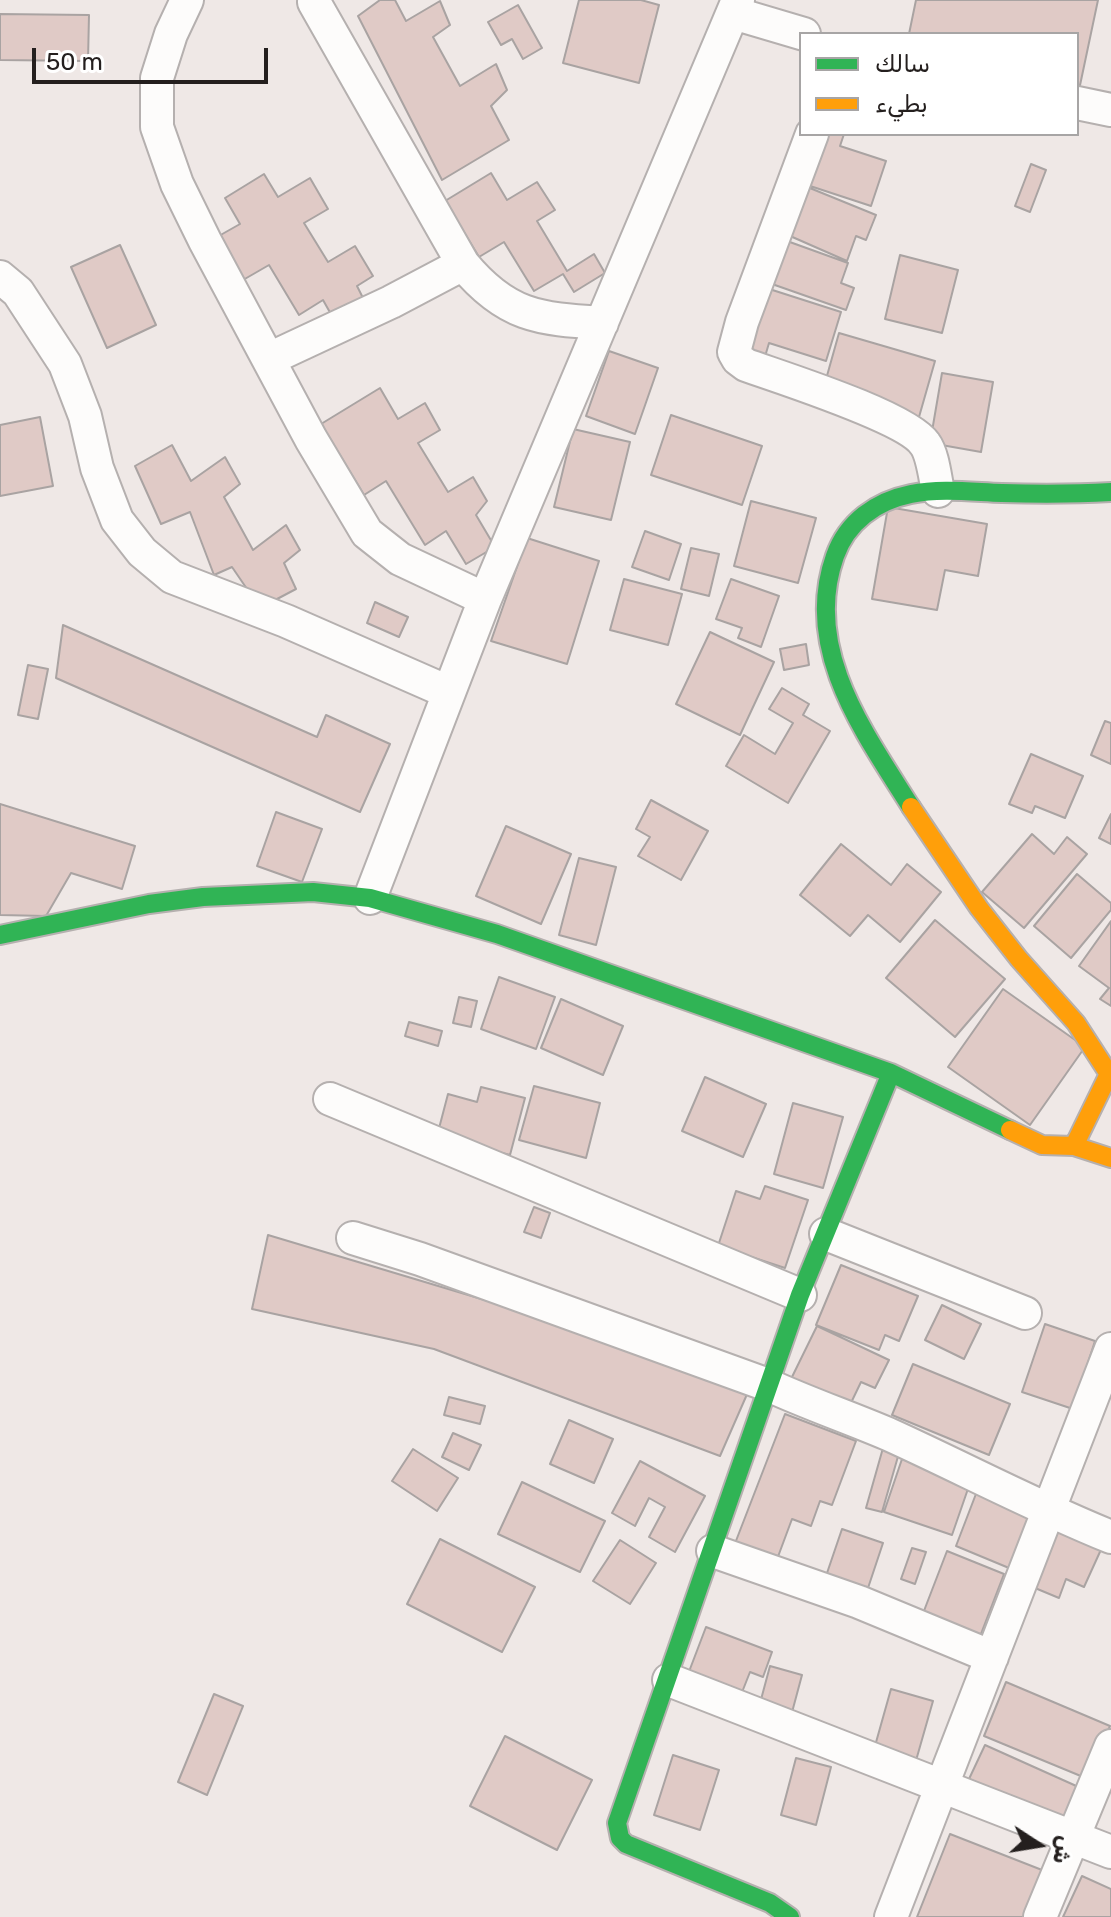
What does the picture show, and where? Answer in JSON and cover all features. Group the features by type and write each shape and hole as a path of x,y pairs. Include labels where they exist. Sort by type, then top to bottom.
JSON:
{"street":[{"path":"187,0 171,34 157,78 157,127 177,184 205,241 311,439 367,533 400,559 485,599"},
{"path":"314,2 463,264 483,288 514,309 555,320 602,323"},
{"path":"370,898 485,599 736,6 799,32"},
{"path":"1079,103 1111,110"},
{"path":"811,136 742,322 734,348 736,356 746,365 869,411 913,433 927,445 938,491"},
{"path":"269,359 391,302 463,264"},
{"path":"0,277 18,292 65,364 85,416 97,468 117,520 142,552 172,577 286,621 448,692"},
{"path":"1074,1146 1110,1073 1075,1022 1021,961 896,784 858,717 830,655 824,621 836,548 846,530 875,506 909,493 938,491 1111,492"},
{"path":"0,935 149,904 203,897 313,892 370,898 497,934 891,1073 1042,1145 1074,1146 1111,1158"},
{"path":"790,1917 770,1903 635,1849 620,1838 617,1823 800,1295 891,1073"},
{"path":"330,1099 800,1295"},
{"path":"826,1234 1025,1313"},
{"path":"353,1238 420,1259 768,1385 886,1434 1046,1511 1111,1537"},
{"path":"891,1917 1111,1349"},
{"path":"713,1551 859,1602 992,1657"},
{"path":"669,1680 1111,1852"},
{"path":"1040,1917 1111,1746"}],"building":[{"path":"380,0 395,0 406,21 440,1 450,25 433,37 460,86 496,64 507,90 491,106 509,140 442,180 358,16"},
{"path":"579,0 641,0 659,5 639,83 563,63"},
{"path":"916,0 1098,0 1079,90 1079,32 909,32"},
{"path":"518,5 542,48 523,59 512,39 501,45 488,22"},
{"path":"0,14 89,15 88,61 0,60"},
{"path":"820,136 843,136 840,146 886,161 871,206 804,184"},
{"path":"1031,164 1046,170 1030,212 1015,206"},
{"path":"491,173 507,200 537,182 555,210 537,221 567,271 594,254 605,273 574,292 563,274 534,291 504,242 479,257 445,201"},
{"path":"264,174 278,197 310,178 328,209 304,223 328,262 355,246 373,276 357,286 363,298 332,316 323,300 299,315 269,265 243,280 217,237 240,224 225,198"},
{"path":"800,184 876,215 866,240 856,236 847,261 781,232"},
{"path":"787,241 848,263 841,283 854,288 846,310 772,284"},
{"path":"120,245 156,325 107,348 71,267"},
{"path":"900,255 958,270 942,333 885,319"},
{"path":"763,287 841,312 826,361 769,343 764,360 738,352"},
{"path":"839,333 935,361 919,417 823,390"},
{"path":"609,351 658,368 635,434 586,416"},
{"path":"942,373 993,382 981,452 930,443"},
{"path":"380,388 398,419 425,403 440,430 418,443 448,492 473,477 487,501 476,515 495,547 466,564 446,531 425,545 386,481 364,495 321,424"},
{"path":"671,415 762,446 742,505 651,475"},
{"path":"40,417 53,486 0,496 0,425"},
{"path":"573,429 630,442 611,520 554,507"},
{"path":"172,445 191,481 225,457 240,484 224,497 253,550 286,525 300,550 284,563 296,589 260,608 232,567 214,575 190,512 161,524 135,466"},
{"path":"751,501 816,518 798,583 734,566"},
{"path":"888,507 987,524 978,576 945,570 937,610 872,599"},
{"path":"645,531 681,544 669,580 632,567"},
{"path":"527,538 599,561 567,664 491,641"},
{"path":"691,548 719,554 709,596 681,589"},
{"path":"624,579 682,594 668,645 610,630"},
{"path":"731,579 779,596 761,647 738,638 742,628 716,619"},
{"path":"375,602 408,617 399,637 367,623"},
{"path":"63,625 317,737 326,715 390,744 360,812 56,678"},
{"path":"710,632 774,662 740,735 676,704"},
{"path":"806,644 809,665 784,670 780,649"},
{"path":"28,665 48,669 38,719 18,715"},
{"path":"782,688 809,704 803,715 830,731 788,803 726,766 744,735 775,754 793,723 769,709"},
{"path":"1105,721 1111,723 1111,764 1091,755"},
{"path":"1031,754 1083,776 1065,818 1035,806 1032,813 1009,804"},
{"path":"651,800 708,831 681,880 638,856 650,837 636,829"},
{"path":"0,804 135,846 122,889 71,873 46,916 0,915"},
{"path":"276,812 322,829 302,882 257,866"},
{"path":"1111,814 1111,844 1099,838"},
{"path":"506,826 571,854 541,924 476,896"},
{"path":"1032,834 1054,854 1067,837 1087,854 1024,928 982,892"},
{"path":"841,844 891,885 907,864 941,892 900,942 868,915 850,936 800,895"},
{"path":"579,858 616,867 596,945 559,935"},
{"path":"1077,874 1111,903 1111,910 1071,958 1034,926"},
{"path":"935,920 1005,979 955,1037 886,978"},
{"path":"1111,921 1111,1006 1100,999 1109,988 1079,966"},
{"path":"499,977 555,997 536,1049 481,1029"},
{"path":"1003,989 1085,1047 1030,1125 948,1067"},
{"path":"459,997 477,1001 471,1027 453,1023"},
{"path":"561,999 623,1026 603,1075 541,1048"},
{"path":"409,1022 442,1031 438,1046 405,1036"},
{"path":"705,1077 766,1104 743,1157 682,1131"},
{"path":"534,1086 600,1103 586,1158 519,1140"},
{"path":"481,1087 525,1098 510,1155 437,1136 448,1094 477,1102"},
{"path":"793,1103 843,1117 823,1188 774,1174"},
{"path":"765,1186 808,1200 785,1268 718,1246 736,1191 760,1199"},
{"path":"534,1207 550,1213 541,1238 524,1232"},
{"path":"268,1235 565,1324 748,1392 720,1456 434,1349 252,1309"},
{"path":"841,1265 918,1296 899,1341 885,1335 879,1350 816,1325"},
{"path":"942,1305 981,1324 964,1359 925,1340"},
{"path":"1045,1324 1095,1341 1073,1409 1022,1392"},
{"path":"817,1326 889,1360 875,1388 861,1382 849,1407 791,1379"},
{"path":"913,1364 1010,1404 989,1455 892,1415"},
{"path":"449,1397 485,1406 480,1424 444,1415"},
{"path":"785,1414 856,1441 832,1505 820,1501 811,1526 792,1519 776,1562 734,1546"},
{"path":"569,1420 613,1439 594,1483 550,1464"},
{"path":"453,1433 481,1445 469,1470 442,1457"},
{"path":"883,1448 899,1453 882,1512 866,1508"},
{"path":"413,1449 458,1478 437,1511 392,1481"},
{"path":"902,1459 970,1483 952,1535 884,1512"},
{"path":"640,1461 705,1496 675,1552 649,1537 665,1507 649,1498 635,1526 612,1513"},
{"path":"522,1482 605,1521 580,1572 498,1534"},
{"path":"979,1486 1033,1508 1009,1568 956,1546"},
{"path":"1050,1520 1104,1543 1084,1587 1066,1579 1059,1598 1023,1583"},
{"path":"842,1529 883,1543 867,1591 826,1576"},
{"path":"440,1539 535,1587 502,1652 407,1604"},
{"path":"620,1540 656,1563 630,1604 593,1581"},
{"path":"912,1548 926,1552 915,1584 901,1579"},
{"path":"947,1551 1004,1574 979,1639 922,1616"},
{"path":"706,1627 772,1652 763,1677 750,1672 735,1710 682,1690"},
{"path":"770,1666 802,1675 791,1716 759,1707"},
{"path":"1006,1682 1110,1726 1088,1779 984,1736"},
{"path":"891,1689 933,1701 915,1764 873,1753"},
{"path":"214,1694 243,1706 207,1795 178,1782"},
{"path":"505,1736 592,1780 557,1850 470,1806"},
{"path":"985,1745 1083,1789 1067,1823 969,1779"},
{"path":"673,1755 719,1770 700,1830 654,1815"},
{"path":"796,1758 831,1767 816,1825 781,1815"},
{"path":"950,1834 1042,1870 1024,1917 917,1917"},
{"path":"1082,1876 1111,1889 1111,1917 1063,1917"}],"traffic: fast":[{"path":"911,807 858,719 832,657 826,624 827,590 840,544 855,523 875,508 898,497 922,492 1111,492"},
{"path":"0,935 149,904 203,897 313,892 370,898 497,934 891,1073 1010,1130"},
{"path":"790,1917 770,1903 626,1844 620,1838 617,1823 800,1295 891,1073"}],"traffic: slow":[{"path":"911,807 979,908 1076,1023 1109,1074 1074,1146"},
{"path":"1010,1130 1042,1145 1074,1146 1111,1158"}]}
